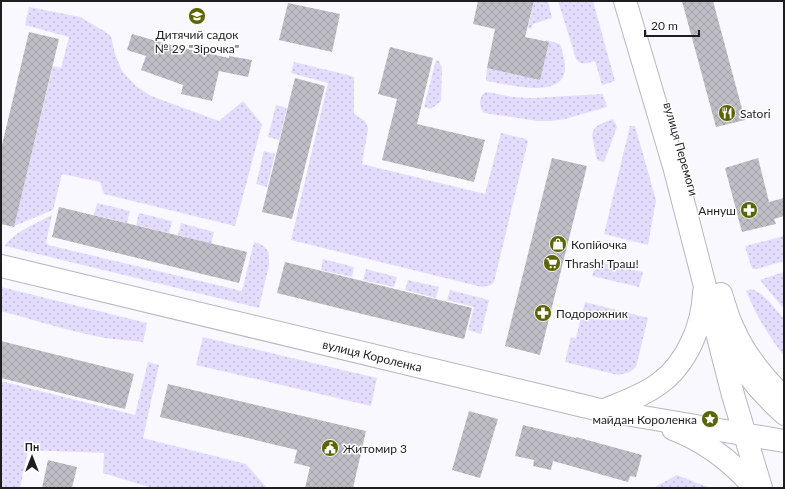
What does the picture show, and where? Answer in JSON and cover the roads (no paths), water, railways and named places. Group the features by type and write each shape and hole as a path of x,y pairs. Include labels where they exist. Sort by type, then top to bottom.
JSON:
{"main road":[{"name":"вулиця Перемоги","path":"625,1 674,166 704,281"},
{"name":"вулиця Перемоги","path":"638,1 685,161 719,289 734,330 748,356 766,380 784,398"},
{"name":"вулиця Короленка","path":"1,266 484,383 602,410 745,435"},
{"path":"704,281 745,435 761,488"},
{"path":"602,410 643,393 660,383 675,369 689,348 696,331 702,305 704,281"},
{"path":"638,417 676,430 715,452 737,468 755,488"},
{"path":"745,435 784,442"}],"street":[{"path":"712,312 724,340 741,368 770,403 784,416"}],"place":[{"name":"Дитячий садок № 29 \"Зірочка\"","path":"197,16"},
{"name":"Satori","path":"727,113"},
{"name":"Аннуш","path":"749,210"},
{"name":"Копійочка","path":"558,244"},
{"name":"Thrash! Траш!","path":"552,263"},
{"name":"Подорожник","path":"543,313"},
{"name":"майдан Короленка","path":"710,419"},
{"name":"Житомир 3","path":"330,448"}]}
